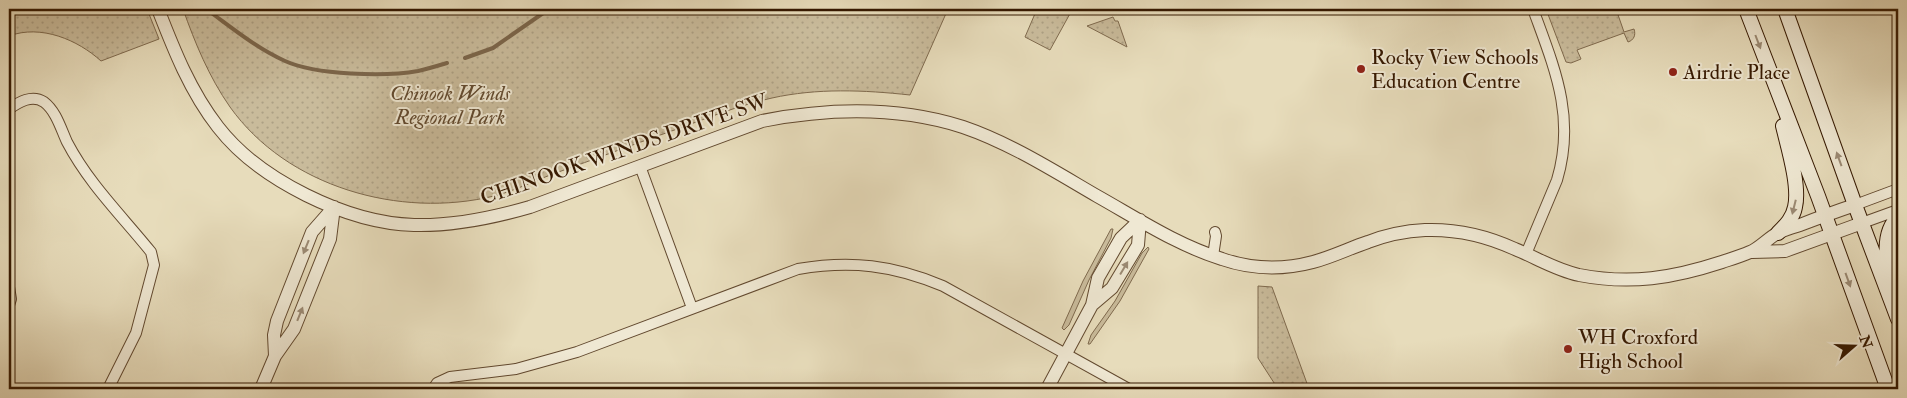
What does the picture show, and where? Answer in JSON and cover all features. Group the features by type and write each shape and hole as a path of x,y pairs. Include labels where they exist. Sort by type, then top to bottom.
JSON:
{"main road":[{"path":"1746,9 1832,234 1888,389"},
{"path":"1785,9 1898,319"},
{"path":"1770,74 1790,154 1796,194 1795,208 1789,222 1778,232"},
{"path":"1898,217 1889,234 1887,246 1888,263 1898,319"}],"street":[{"name":"CHINOOK WINDS DRIVE SW","path":"158,9 172,47 192,89 218,128 243,154 274,177 309,197 334,207 379,220 412,225 443,225 500,215 530,207 762,122 795,115 830,111 876,111 916,116 961,127 983,135 1042,164 1188,246 1225,261 1256,267 1281,268 1314,262 1371,240 1396,233 1426,230 1456,232 1482,237 1526,254 1552,267 1577,274 1606,279 1663,278 1688,273 1752,252 1785,251 1862,223"},
{"path":"1526,254 1561,167 1564,128 1562,94 1533,9"},
{"path":"9,109 18,102 30,99 42,101 50,108 73,153 98,190 151,252 154,265 136,333 108,389"},
{"path":"640,166 692,308"},
{"path":"1855,205 1898,189"},
{"name":"CHINOOK WINDS DRIVE SW","path":"1752,252 1778,232 1855,205"},
{"path":"275,356 274,334 277,321 312,232 334,207"},
{"path":"261,389 275,356 289,339 294,329 330,239 334,207"},
{"path":"1862,223 1898,210"},
{"path":"1092,305 1112,288 1138,245 1140,220"},
{"path":"1047,389 1092,305 1098,278 1121,238 1140,220"},
{"path":"1213,256 1215,232"},
{"path":"432,389 438,383 450,377 516,369 560,357 798,269 825,264 856,264 886,267 916,275 943,286 1129,389"},
{"path":"9,287 11,299 9,305"}],"green space":[{"path":"9,9 147,9 159,39 101,61 92,53 58,36 34,32 9,36"},
{"name":"Chinook Winds Regional Park","path":"183,9 948,9 910,95 823,91 772,98 714,116 501,194 458,202 421,203 384,199 348,190 314,176 282,158 254,135 230,107 215,84 203,59"},
{"path":"1037,9 1072,10 1050,50 1025,37"},
{"path":"1546,9 1616,9 1624,32 1634,29 1635,35 1628,42 1624,33 1577,50 1581,59 1571,63 1566,62"},
{"path":"1113,17 1115,21 1118,21 1127,47 1087,26"},
{"path":"1111,229 1113,229 1111,238 1089,280 1069,325 1064,330 1062,328 1083,281"},
{"path":"1148,247 1149,249 1120,301 1090,344 1088,344 1091,335 1115,301 1142,253"},
{"path":"1258,286 1272,287 1309,389 1278,389 1258,358"}],"waterway":[{"path":"206,9 264,50 298,66 351,74 388,74 418,71 447,63"},
{"path":"465,58 493,48 549,9"}],"place":[{"name":"Rocky View Schools Education Centre","path":"1361,69"},
{"name":"Airdrie Place","path":"1673,72"},
{"name":"WH Croxford High School","path":"1568,349"}]}
